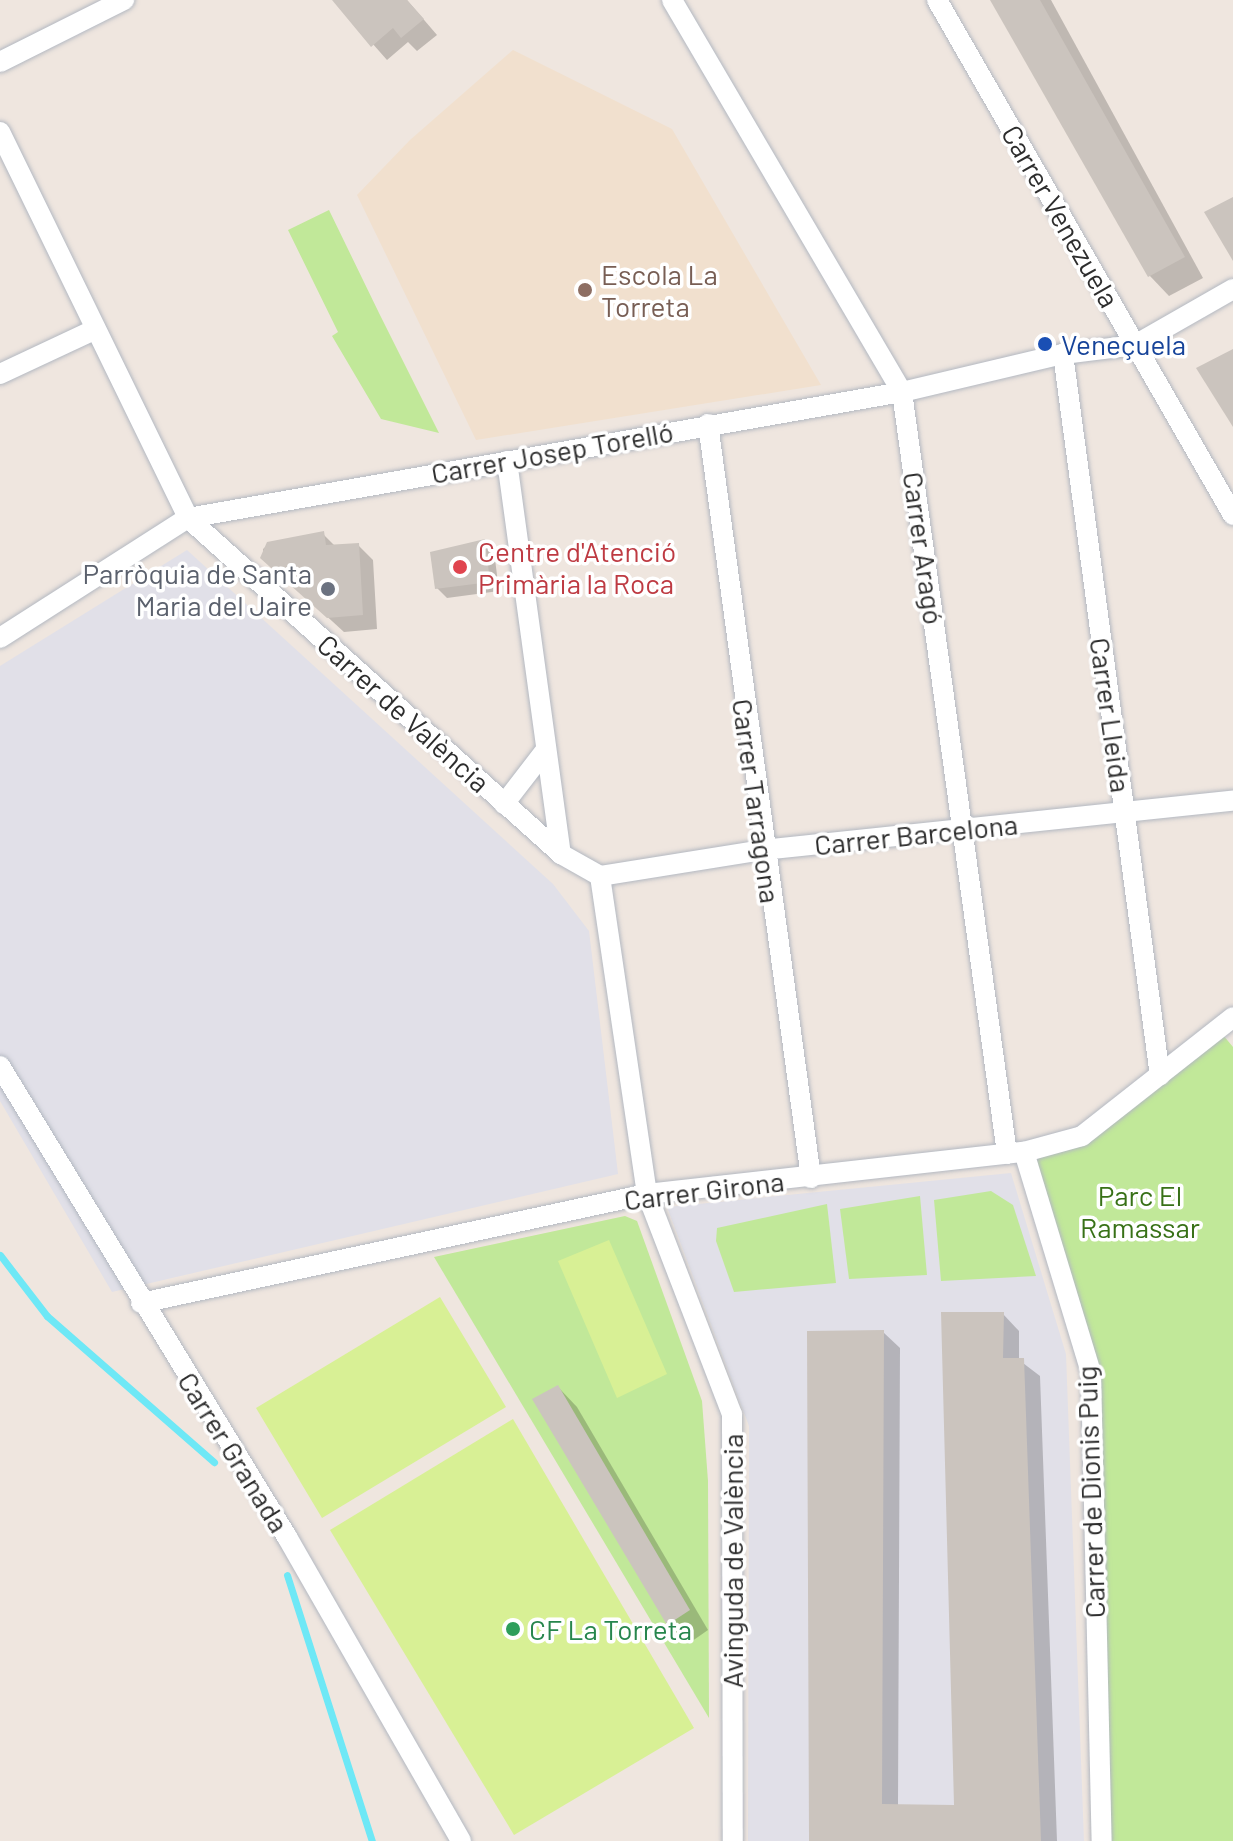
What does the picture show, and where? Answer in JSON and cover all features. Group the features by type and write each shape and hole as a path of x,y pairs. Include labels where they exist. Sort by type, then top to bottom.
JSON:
{"street":[{"path":"0,62 124,0"},
{"name":"Carrer Aragó","path":"672,0 902,392 964,828 1016,1153"},
{"name":"Carrer Venezuela","path":"937,0 1233,515"},
{"name":"Carrer de València","path":"0,132 188,518 561,854 600,876"},
{"path":"1135,345 1233,289"},
{"path":"0,374 94,330"},
{"name":"Carrer Josep Torelló","path":"1,635 188,518 902,392 1063,354 1135,345"},
{"name":"Carrer Lleida","path":"1063,354 1160,1076"},
{"name":"Carrer Tarragona","path":"708,424 763,850 811,1178"},
{"path":"507,461 561,854"},
{"path":"504,804 545,751"},
{"name":"Carrer Barcelona","path":"600,876 763,850 1233,801"},
{"path":"600,876 647,1194"},
{"name":"Carrer Girona","path":"141,1303 647,1194 1016,1153 1082,1136 1233,1017"},
{"name":"Carrer Granada","path":"0,1066 141,1303 287,1537 461,1841"},
{"name":"Carrer de Dionis Puig","path":"1016,1153 1091,1373 1102,1841"},
{"name":"Avinguda de València","path":"647,1194 732,1414 733,1841"}],"shaded area":[{"name":"Escola La Torreta","path":"513,50 672,129 821,385 476,440 357,195 410,140"},
{"path":"187,550 553,884 589,931 618,1174 112,1292 0,1101 0,666"},
{"path":"1011,1173 1066,1354 1084,1841 748,1841 749,1426 667,1207"}],"green space":[{"path":"329,210 439,433 381,419 332,336 338,332 288,230"},
{"name":"Parc El Ramassar","path":"1218,1029 1233,1047 1233,1841 1102,1841 1091,1373 1024,1152 1082,1136"},
{"path":"991,1191 1013,1205 1036,1276 941,1281 934,1200"},
{"path":"920,1196 927,1275 849,1279 840,1209"},
{"path":"827,1204 836,1283 734,1292 716,1241 717,1228"},
{"path":"625,1216 637,1221 702,1401 708,1481 709,1718 434,1257"},
{"path":"609,1240 667,1374 617,1398 558,1261"},
{"path":"440,1297 506,1407 322,1518 256,1408"},
{"name":"CF La Torreta","path":"513,1419 694,1728 514,1835 330,1530"}],"building":[{"path":"332,0 407,0 424,19 401,38 393,28 371,47"},
{"path":"990,0 1040,0 1185,257 1148,277"},
{"path":"1233,197 1233,261 1204,212"},
{"path":"1233,349 1233,427 1196,368"},
{"name":"Parròquia de Santa Maria del Jaire","path":"324,531 326,545 359,543 363,615 327,618 260,558 267,542"},
{"name":"Centre d'Atenció Primària la Roca","path":"485,539 490,582 435,589 430,552"},
{"path":"941,1312 1004,1312 1003,1358 1024,1358 1041,1841 809,1841 807,1331 884,1330 882,1804 954,1805"},
{"path":"558,1385 690,1610 667,1625 532,1399"}],"waterway":[{"path":"0,1255 47,1316 214,1462"},
{"path":"287,1575 372,1841"}],"place":[{"name":"Escola La Torreta","path":"585,290"},
{"name":"Veneçuela","path":"1045,344"},
{"name":"Centre d'Atenció Primària la Roca","path":"460,567"},
{"name":"Parròquia de Santa Maria del Jaire","path":"328,589"},
{"name":"CF La Torreta","path":"513,1629"}]}
